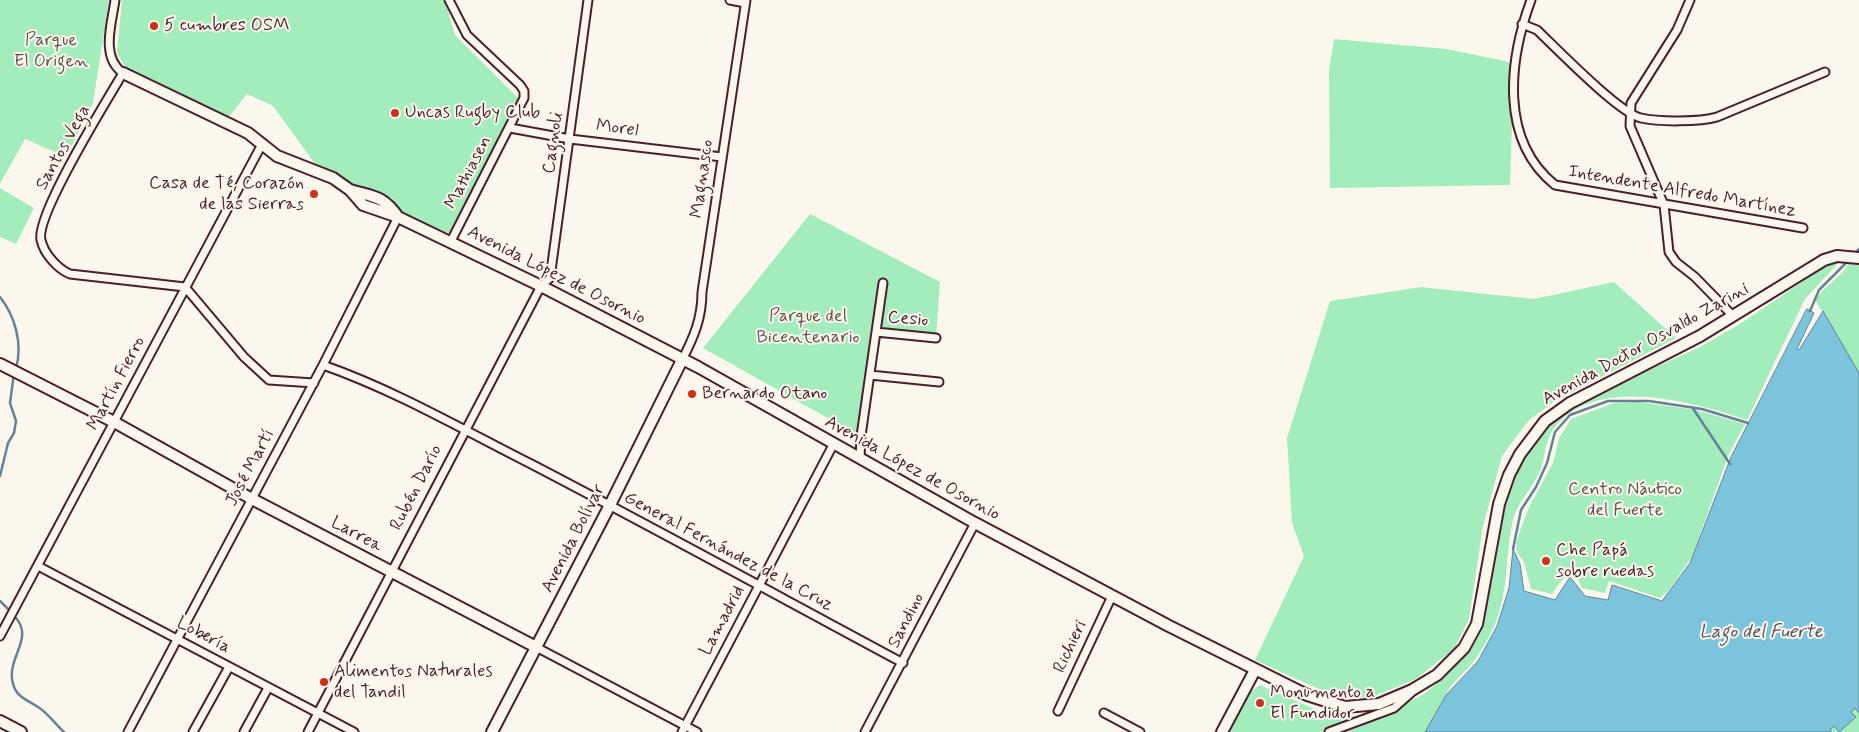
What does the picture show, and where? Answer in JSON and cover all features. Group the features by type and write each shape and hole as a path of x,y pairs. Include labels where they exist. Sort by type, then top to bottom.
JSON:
{"main road":[{"name":"Avenida López de Osornio","path":"123,73 248,133 261,146 286,161 333,178 350,190 378,198 389,205 398,217 541,286 682,360 833,445 919,490 975,523 1112,596 1307,695 1345,707 1378,704 1419,687"},
{"name":"Avenida Doctor Osvaldo Zarini","path":"1419,687 1448,666 1469,640 1477,624 1499,504 1520,454 1545,421 1570,403 1674,350 1824,260 1842,256 1859,258"},
{"name":"Avenida Bolívar","path":"492,732 610,506 682,360"},
{"name":"Larrea","path":"0,364 114,422 252,498 536,647"},
{"path":"1222,732 1255,670"},
{"path":"0,721 20,732"}],"street":[{"path":"115,0 109,49 115,65 123,73"},
{"name":"Mathiasen","path":"449,0 467,35 520,84 524,91 524,98 510,128 451,241"},
{"name":"Cagnoli","path":"541,286 550,278 588,0"},
{"path":"730,0 745,1"},
{"path":"1532,0 1522,24 1536,30 1607,95 1640,118 1704,120 1717,117 1825,72"},
{"path":"1690,0 1677,30 1631,103 1629,112 1630,126 1636,144 1664,205 1669,252 1676,262 1695,277 1733,316"},
{"name":"Magnasco","path":"682,360 694,338 699,322 745,1"},
{"name":"Intendente Alfredo Martínez","path":"1522,24 1514,63 1516,118 1527,155 1540,173 1555,185 1803,228"},
{"name":"Santos Vega","path":"123,73 55,194 42,225 41,240 60,270 70,274 185,287"},
{"name":"Morel","path":"510,128 570,139 722,157"},
{"name":"Martín Fierro","path":"0,636 261,146"},
{"name":"José Martí","path":"128,732 314,383 398,217"},
{"path":"860,459 883,283"},
{"name":"Rubén Darío","path":"308,732 464,430 541,286"},
{"path":"185,287 244,357 269,380 314,383"},
{"name":"Cesio","path":"876,332 936,338"},
{"name":"General Fernández de la Cruz","path":"323,365 361,379 464,430 903,663"},
{"path":"870,375 939,382"},
{"name":"Lamadrid","path":"684,729 833,445"},
{"name":"Sandino","path":"865,732 975,523"},
{"name":"Lobería","path":"38,566 354,732"},
{"name":"Richieri","path":"1058,711 1112,596"},
{"name":"Larrea","path":"536,647 684,729 697,732"},
{"path":"193,732 229,667"},
{"name":"Avenida Doctor Osvaldo Zarini","path":"1329,732 1394,708 1419,687"},
{"path":"244,732 268,688"},
{"path":"1104,713 1140,732"}],"green space":[{"name":"Parque El Origen","path":"0,0 109,0 93,103 66,157 25,139 0,184"},
{"name":"Uncas Rugby Club","path":"122,0 445,0 455,35 519,99 451,233 428,230 403,215 391,203 318,168 273,106 247,94 227,119 127,70 117,53"},
{"path":"1334,39 1447,49 1514,63 1510,185 1330,188 1329,70"},
{"path":"0,188 34,208 16,244 0,237"},
{"name":"Parque del Bicentenario","path":"810,214 940,282 936,338 876,332 858,435 703,348"},
{"path":"1833,261 1840,261 1805,299 1747,420 1673,400 1619,397 1594,401 1572,411 1554,428 1548,439 1540,471 1515,513 1503,598 1495,624 1486,643 1474,661 1449,689 1425,732 1338,732 1368,723 1424,694 1447,675 1472,647 1492,580 1503,513 1513,481 1521,461 1549,424 1562,412 1602,391 1698,348 1740,324"},
{"path":"1849,263 1859,265 1859,373 1815,300 1842,273"},
{"path":"1614,282 1676,338 1555,401 1529,420 1502,456 1483,526 1469,619 1454,649 1416,679 1370,698 1332,695 1255,660 1304,556 1292,523 1287,438 1330,301 1421,287 1534,299"},
{"name":"Centro Náutico del Fuerte","path":"1639,402 1696,410 1745,424 1728,456 1692,557 1668,591 1660,598 1609,581 1605,593 1582,588 1574,570 1562,580 1552,594 1531,589 1524,562 1517,553 1516,542 1529,507 1553,463 1559,438 1571,419 1614,403"},
{"path":"1260,685 1319,711 1362,717 1321,732 1227,732 1248,693"},
{"path":"1855,708 1859,713 1859,732 1839,732 1855,717 1851,712"},
{"path":"1834,726 1839,732 1832,732 1830,730"}],"water":[{"name":"Lago del Fuerte","path":"1807,309 1814,313 1797,349 1799,350 1823,311 1859,373 1859,713 1855,708 1851,712 1856,717 1839,732 1834,726 1830,730 1832,732 1425,732 1446,695 1478,661 1497,626 1509,588 1513,549 1520,564 1524,591 1555,600 1570,577 1585,596 1608,600 1612,585 1662,601 1690,563 1731,457"}],"waterway":[{"path":"1853,255 1859,249"},
{"path":"1810,311 1819,290 1848,261"},
{"path":"0,297 14,321 19,349 16,368"},
{"path":"0,476 8,443 14,433 16,421 10,403 14,373"},
{"path":"1513,549 1521,510 1536,487 1547,463 1555,432 1570,415 1608,401 1649,401 1702,409 1748,423"},
{"path":"1692,407 1730,464"},
{"path":"0,601 8,609"},
{"path":"16,618 21,627 22,635 12,671 12,680 16,691 23,698 45,712 64,732"}],"place":[{"name":"5 cumbres OSM","path":"154,26"},
{"name":"Uncas Rugby Club","path":"395,113"},
{"name":"Casa de Té, Corazón de las Sierras","path":"314,194"},
{"name":"Bernardo Otano","path":"692,394"},
{"name":"Che Papá sobre ruedas","path":"1546,561"},
{"name":"Alimentos Naturales del Tandil","path":"324,682"},
{"name":"Monumento a El Fundidor","path":"1260,703"}]}
